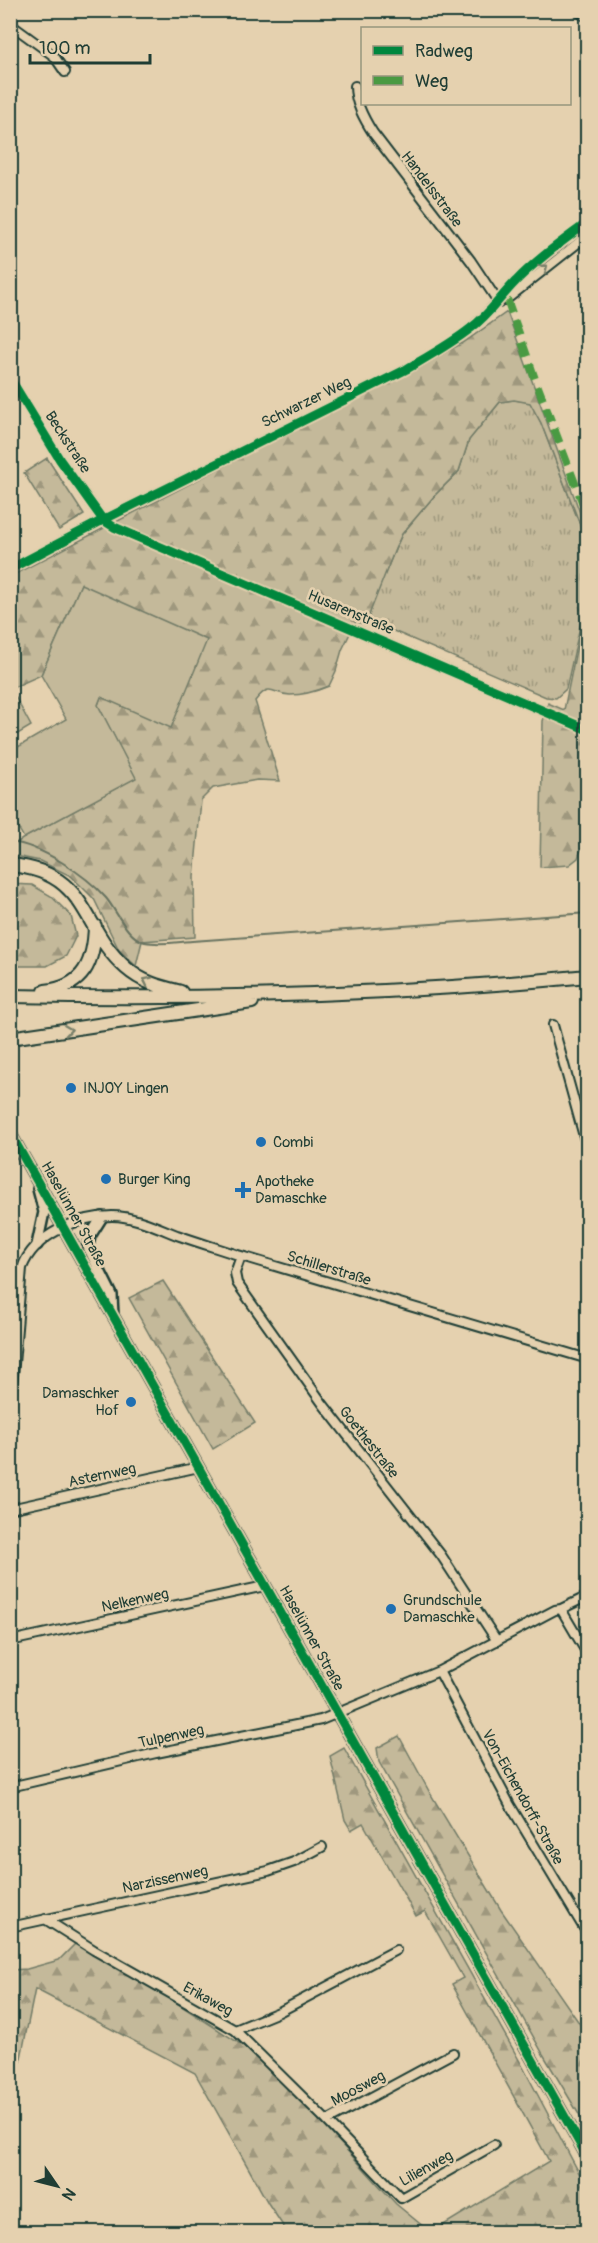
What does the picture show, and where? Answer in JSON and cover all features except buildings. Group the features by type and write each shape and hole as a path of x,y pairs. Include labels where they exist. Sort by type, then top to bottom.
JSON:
{"main road":[{"path":"10,865 25,866 58,880 72,891 114,954 126,968 138,977 163,988 203,997"},
{"path":"10,996 56,990 78,978 86,970 92,957 95,924"},
{"path":"10,996 112,999 203,997 516,982 588,976"},
{"path":"10,1038 301,993"}],"street":[{"path":"10,24 54,57 65,72"},
{"name":"Handelsstraße","path":"355,86 355,95 361,111 373,133 500,302"},
{"name":"Schwarzer Weg","path":"10,568 405,370 472,328 500,302 507,290 524,273 588,223"},
{"name":"Schwarzer Weg","path":"500,302 507,299 588,235"},
{"name":"Beckstraße","path":"10,378 60,460 104,520"},
{"name":"Husarenstraße","path":"104,520 114,527 216,572 588,730"},
{"path":"553,1025 588,1151"},
{"name":"Haselünner Straße","path":"10,1133 588,2158"},
{"path":"10,1412 22,1268 26,1258 37,1245 44,1212 35,1178"},
{"name":"Schillerstraße","path":"37,1245 80,1221 113,1216 134,1220 241,1256 588,1359"},
{"path":"102,1217 90,1236 88,1247 112,1295 114,1317"},
{"name":"Goethestraße","path":"241,1256 235,1273 237,1283 323,1404 441,1555 497,1641"},
{"name":"Asternweg","path":"10,1509 199,1467"},
{"name":"Nelkenweg","path":"10,1641 266,1586"},
{"name":"Tulpenweg","path":"10,1788 156,1753 316,1722 439,1671 555,1610 588,1596"},
{"path":"561,1609 588,1655"},
{"name":"Von-Eichendorff-Straße","path":"439,1671 510,1804 588,1935"},
{"name":"Narzissenweg","path":"10,1927 268,1871 294,1862 322,1847"},
{"name":"Erikaweg","path":"45,1919 94,1950 235,2030 279,2012 396,1950"},
{"name":"Moosweg","path":"235,2030 327,2121 453,2053"},
{"name":"Lilienweg","path":"327,2121 400,2198 494,2145"}],"green space":[{"path":"507,312 587,532 587,543 541,423 530,403 514,400 500,402 469,440 459,471 402,534 365,625 356,621 342,650 329,686 295,695 268,690 255,701 280,781 257,780 213,788 201,800 194,877 195,937 142,941 136,966 119,950 94,899 71,876 40,861 11,855 10,847 24,838 135,778 98,705 101,697 81,584 41,675 12,688 11,576 463,343"},
{"path":"514,400 530,402 541,423 587,543 587,595 566,689 556,698 546,697 368,620 372,603 402,534 459,471 469,440 500,402"},
{"path":"47,458 84,515 59,530 24,473"},
{"path":"81,584 207,640 171,728 101,697 98,705 136,778 24,838 11,815 11,751 66,719 41,675"},
{"path":"587,596 587,833 578,858 569,865 540,867 543,721 548,703 564,710"},
{"path":"11,689 31,726 10,738"},
{"path":"10,884 32,885 51,896 71,916 76,936 66,956 47,966 11,966"},
{"path":"163,1281 255,1423 213,1449 129,1298"},
{"path":"399,1736 430,1793 501,1910 584,2030 587,2028 587,2128 379,1762 377,1748"},
{"path":"344,1748 523,2067 587,2188 587,2232 432,2232 549,2161 452,1984 463,1978 425,1911 416,1916 363,1823 351,1830 345,1820 330,1756"},
{"path":"77,1942 130,1973 253,2052 396,2204 430,2232 287,2232 268,2203 195,2073 35,1989 11,2107 11,1970 27,1969 59,1960"}],"waterway":[{"path":"10,842 22,844 49,855 75,871 106,898 133,935 151,943 588,913"}],"railway":[{"path":"569,10 588,22"}],"marked path":[{"path":"507,299 588,517"}],"cycle path":[{"path":"10,569 103,520 405,370 430,355 477,323 533,265 588,222"},
{"path":"10,378 60,460 103,520 114,527 588,730"},
{"path":"10,1133 588,2158"}],"place":[{"name":"INJOY Lingen","path":"71,1088"},
{"name":"Combi","path":"261,1142"},
{"name":"Burger King","path":"106,1179"},
{"name":"Apotheke Damaschke","path":"243,1190"},
{"name":"Damaschker Hof","path":"131,1402"},
{"name":"Grundschule Damaschke","path":"391,1609"}]}
